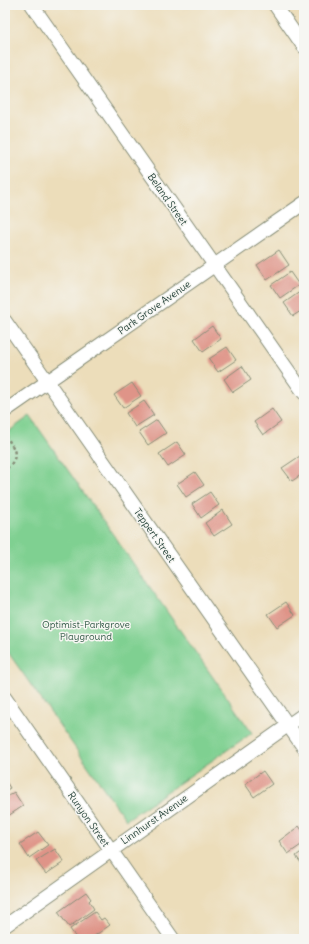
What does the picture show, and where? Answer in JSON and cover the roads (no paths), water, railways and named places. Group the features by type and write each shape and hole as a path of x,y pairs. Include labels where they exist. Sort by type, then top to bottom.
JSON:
{"street":[{"name":"Beland Street","path":"32,5 304,393"},
{"path":"275,5 304,47"},
{"name":"Park Grove Avenue","path":"5,411 304,203"},
{"name":"Teppert Street","path":"5,321 304,748"},
{"name":"Runyon Street","path":"5,698 173,939"},
{"name":"Linnhurst Avenue","path":"5,926 304,714"}],"park label":[{"name":"Optimist-Parkgrove Playground","path":"86,630"}]}
